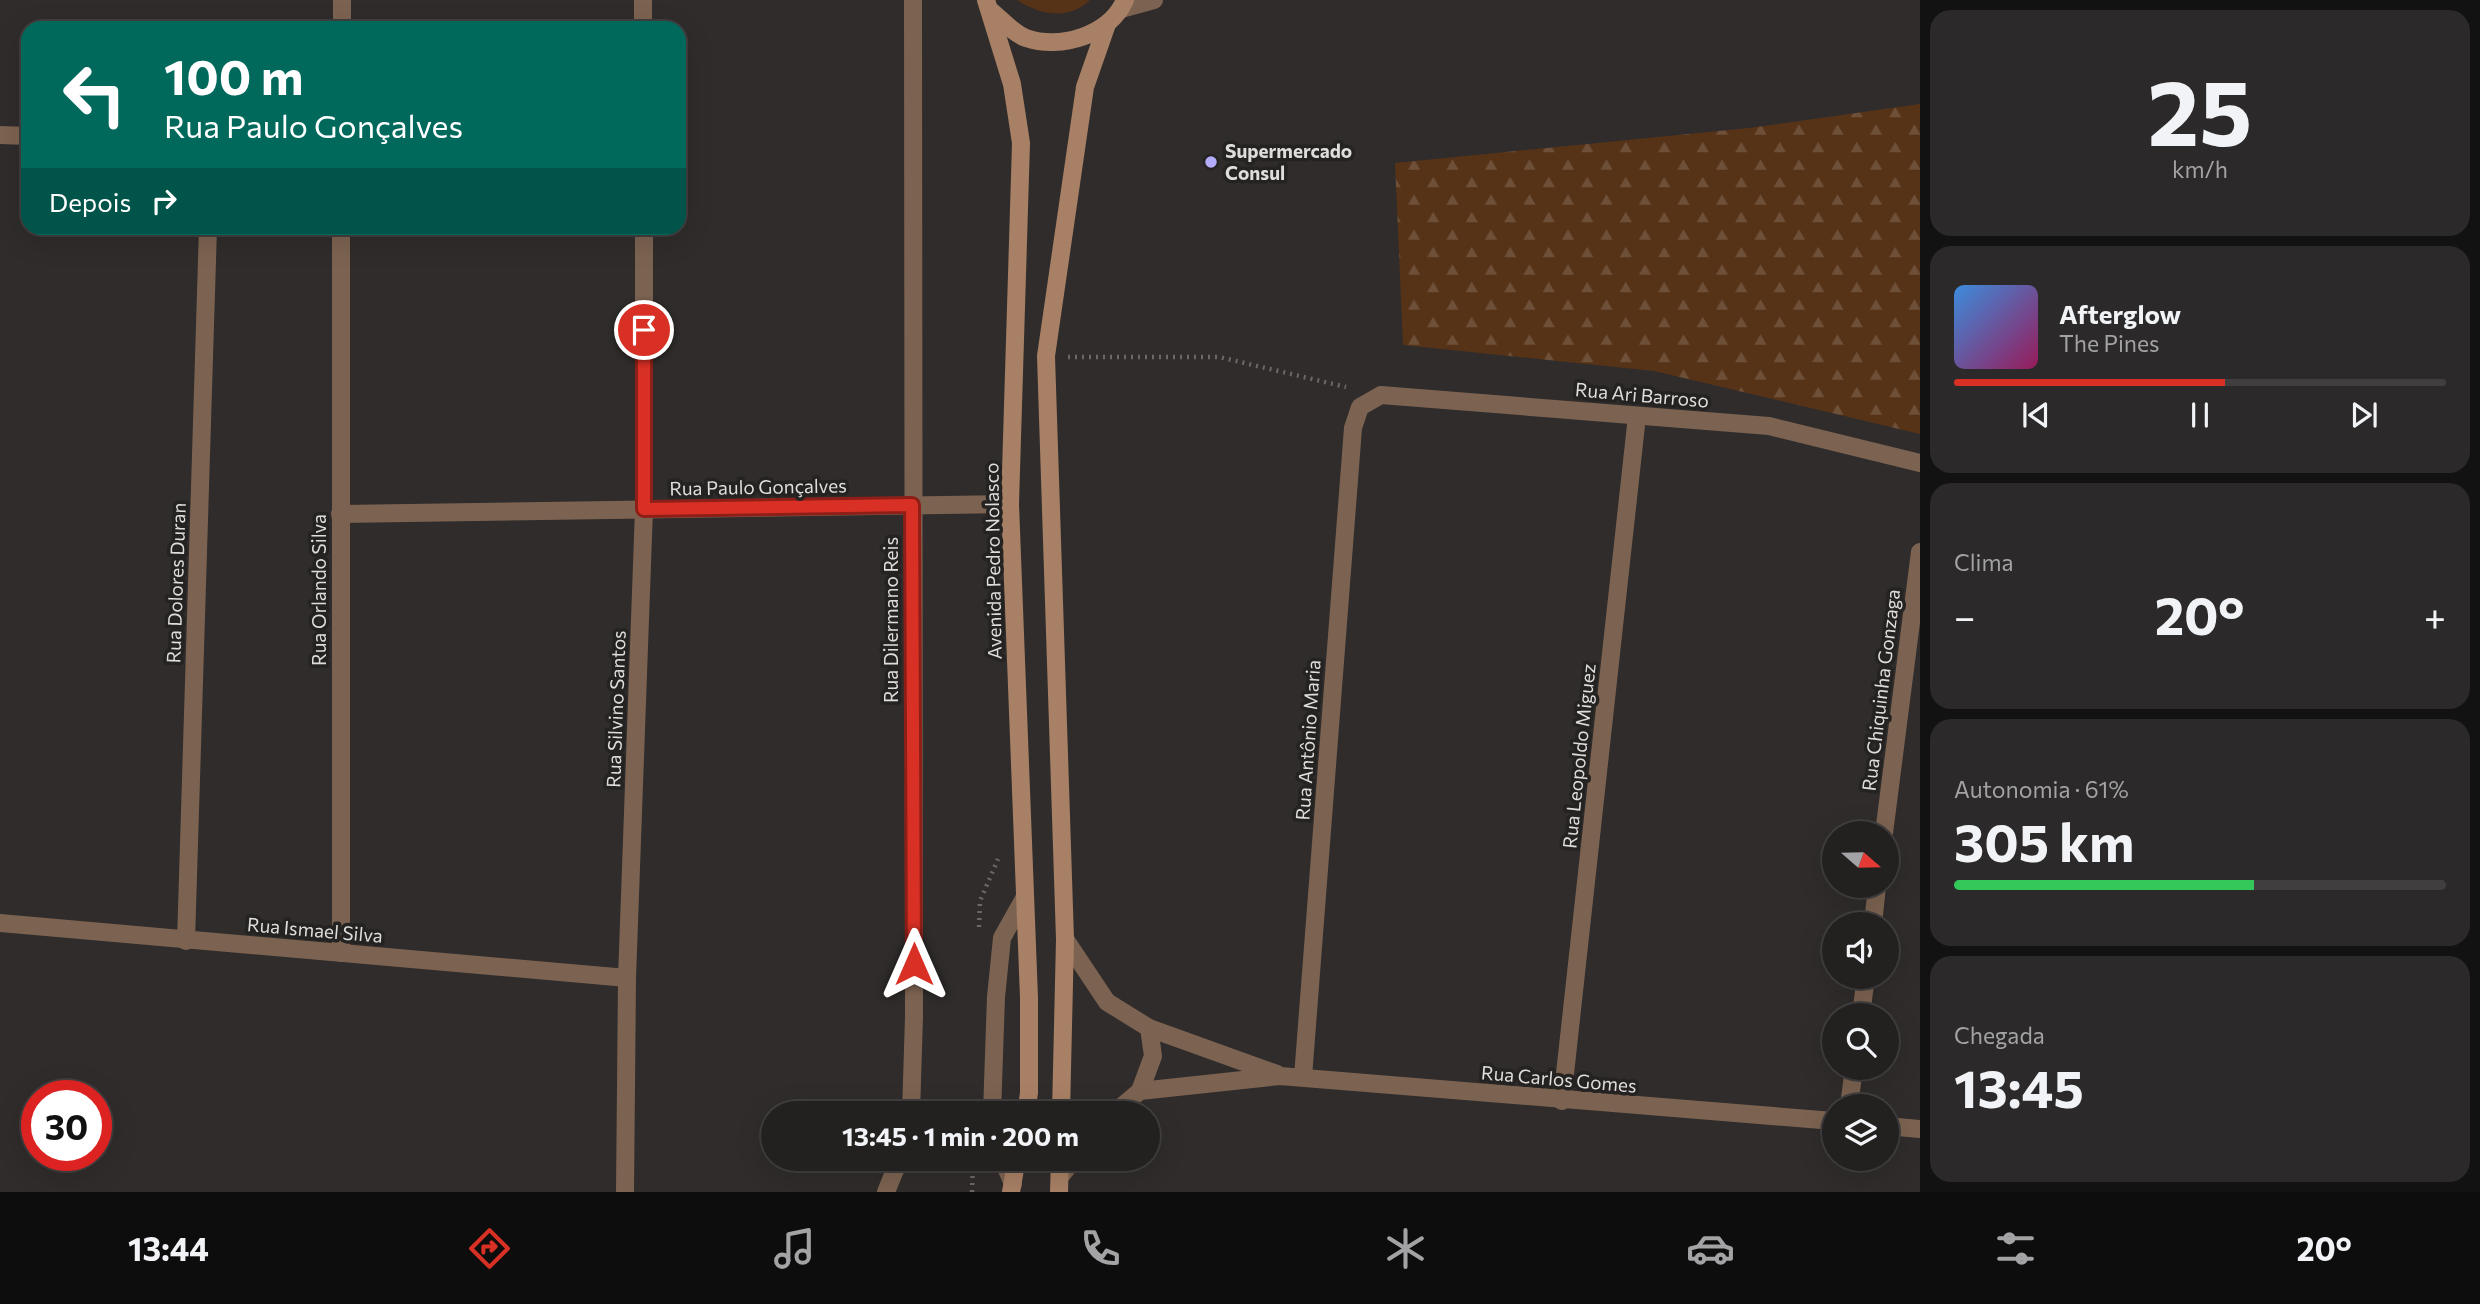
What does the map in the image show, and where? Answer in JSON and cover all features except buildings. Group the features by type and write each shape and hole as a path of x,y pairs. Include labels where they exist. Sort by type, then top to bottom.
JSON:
{"main road":[{"path":"1061,1101 1065,939 1046,356 1085,87 1107,24 1123,5"},
{"path":"988,6 1025,38 1068,42 1107,24"},
{"name":"Avenida Pedro Nolasco","path":"988,6 1012,84 1021,143 1010,504 1029,998 1028,1101"}],"street":[{"path":"342,0 342,21"},
{"path":"643,0 643,21"},
{"name":"Rua Dilermano Reis","path":"911,1101 914,1017 913,0"},
{"path":"1123,5 1154,0"},
{"path":"0,135 21,136"},
{"name":"Rua Dolores Duran","path":"186,941 208,235"},
{"name":"Rua Orlando Silva","path":"341,235 341,953"},
{"name":"Rua Silvino Santos","path":"625,1192 627,978 644,509 643,235"},
{"name":"Rua Antônio Maria","path":"1303,1077 1353,428 1360,407 1381,395"},
{"name":"Rua Ari Barroso","path":"1381,395 1769,426 1920,463"},
{"name":"Rua Leopoldo Miguez","path":"1562,1101 1637,416"},
{"name":"Rua Paulo Gonçalves","path":"340,514 1010,504"},
{"name":"Rua Chiquinha Gonzaga","path":"1886,821 1920,552"},
{"path":"992,1101 996,997 1002,939 1025,897"},
{"name":"Rua Ismael Silva","path":"0,923 627,978"},
{"path":"1065,939 1107,1002 1149,1028 1280,1076"},
{"path":"1128,1101 1140,1091 1153,1056 1149,1028"},
{"path":"1140,1091 1280,1076"},
{"name":"Rua Carlos Gomes","path":"1280,1076 1822,1120"},
{"path":"1899,1127 1920,1129"},
{"path":"886,1192 895,1171"},
{"path":"1006,1171 1012,1188"}],"path":[{"path":"1046,356 1219,357 1381,395"},
{"path":"972,1192 973,1171"}],"green space":[{"path":"1017,0 1090,0 1073,11 1054,14"},
{"path":"1920,104 1920,434 1654,371 1403,345 1395,163 1749,128"}],"place":[{"name":"Supermercado Consul","path":"1211,162"}],"route":[{"path":"644,330 644,509 912,505 914,964"}]}
